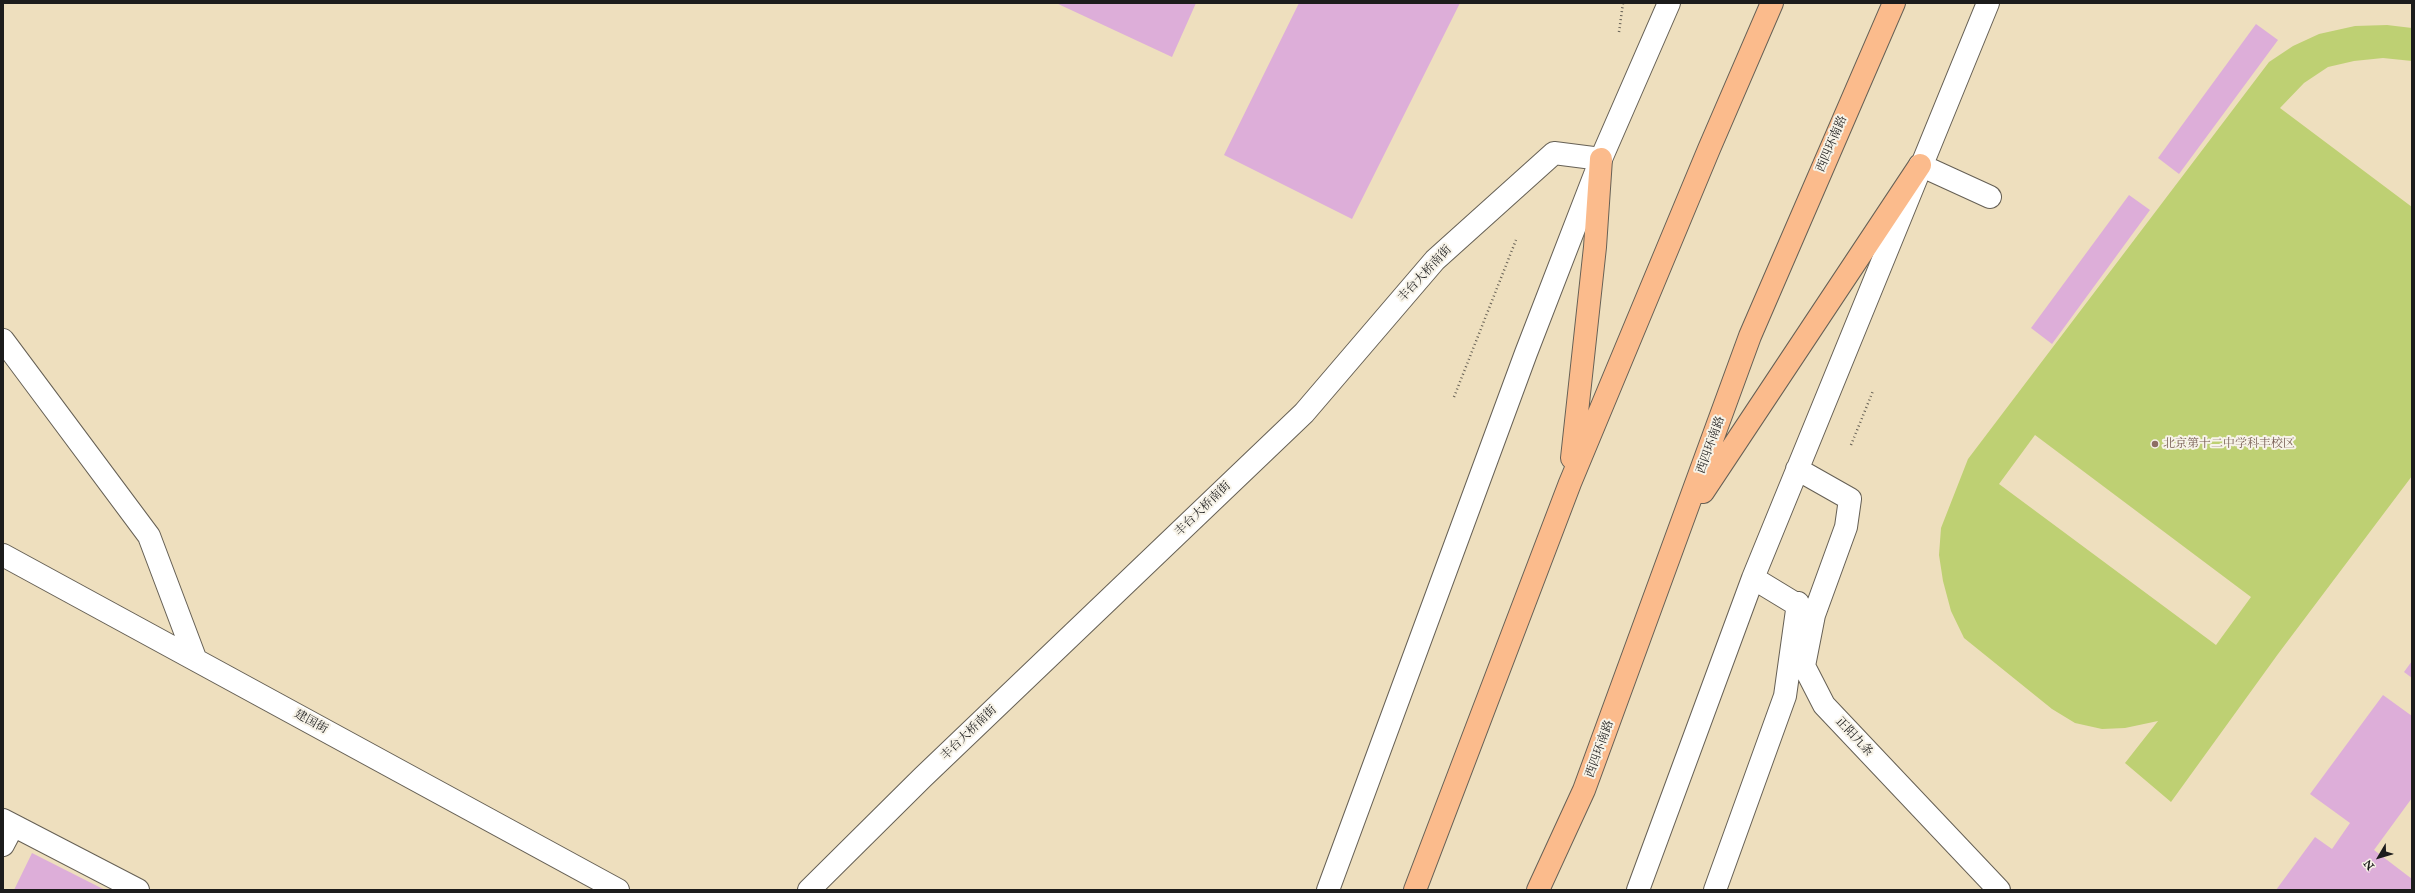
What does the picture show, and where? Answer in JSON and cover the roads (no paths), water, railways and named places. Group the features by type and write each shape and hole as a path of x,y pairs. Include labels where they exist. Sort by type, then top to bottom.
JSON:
{"highway":[{"path":"1415,890 1570,483 1708,150 1772,3"},
{"name":"西四环南路","path":"1538,890 1584,790 1684,522 1750,336 1894,3"},
{"path":"1570,483 1595,247 1601,159"},
{"path":"1684,522 1920,165"}],"street":[{"path":"1328,890 1526,353 1601,159 1669,3"},
{"path":"1638,890 1753,578 1920,165 1988,3"},
{"name":"丰台大桥南街","path":"809,890 923,776 1304,413 1435,260 1554,153 1601,159"},
{"path":"1920,165 1990,197"},
{"path":"3,340 149,536 195,658"},
{"path":"1715,890 1784,696 1806,609 1846,527 1850,499 1797,469"},
{"name":"建国街","path":"3,555 195,658 618,890"},
{"path":"1753,578 1806,609"},
{"name":"正阳九条","path":"1806,609 1804,666 1824,705 1999,890"},
{"path":"3,845 8,823 138,890"}],"place":[{"name":"北京第十二中学科丰校区","path":"2155,444"}]}
